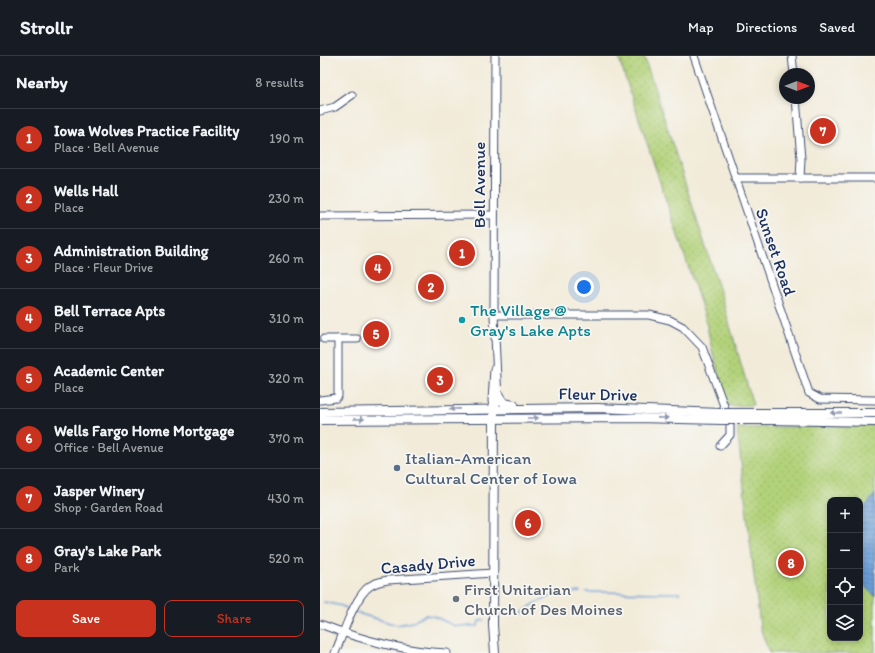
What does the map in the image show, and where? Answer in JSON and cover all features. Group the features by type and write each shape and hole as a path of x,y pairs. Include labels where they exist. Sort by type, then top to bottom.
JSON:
{"main road":[{"path":"498,394 501,400 508,405 534,408"},
{"name":"Fleur Drive","path":"320,412 494,408 597,408 721,416"},
{"name":"Bell Avenue","path":"494,408 493,625 495,653"},
{"name":"Fleur Drive","path":"769,417 875,413"},
{"name":"Fleur Drive","path":"320,420 721,416 875,422"}],"street":[{"name":"Bell Avenue","path":"494,408 498,400 495,363 494,315 495,56"},
{"name":"Sunset Road","path":"694,56 808,393 820,399 875,400"},
{"path":"792,56 793,68"},
{"path":"320,111 335,108 352,95"},
{"path":"796,104 801,159 800,178"},
{"path":"735,178 875,178"},
{"path":"320,216 494,215"},
{"path":"494,315 649,315 670,320 683,327 702,347 726,407 731,431 728,438 720,446"},
{"path":"324,339 357,339"},
{"path":"320,400 336,398 338,396 338,339"},
{"name":"Bell Avenue","path":"494,408 492,401 492,378 495,363"},
{"name":"Casady Drive","path":"334,653 354,610 366,589 378,582 493,573"},
{"path":"320,624 344,633 403,649 448,653"}],"green space":[{"path":"618,56 644,56 719,288 753,405 728,406 712,350 705,317"},
{"path":"875,425 875,653 769,653 760,627 737,428"}],"water":[{"path":"875,494 875,596 866,588 863,579 863,513 865,507"}],"waterway":[{"path":"520,615 534,604 555,595 580,592"},
{"path":"586,592 680,593"},
{"path":"324,602 342,606 350,610"},
{"path":"354,612 397,625 413,622 425,615 433,616 455,626 478,626 479,621 484,620"}],"place":[{"name":"Jasper Winery","path":"823,131"},
{"name":"Iowa Wolves Practice Facility","path":"462,253"},
{"name":"Bell Terrace Apts","path":"378,268"},
{"name":"Wells Hall","path":"431,287"},
{"name":"The Village @ Gray's Lake Apts","path":"462,320"},
{"name":"Academic Center","path":"376,334"},
{"name":"Administration Building","path":"440,380"},
{"name":"Italian-American Cultural Center of Iowa","path":"397,468"},
{"name":"Wells Fargo Home Mortgage","path":"528,523"},
{"name":"Gray's Lake Park","path":"791,563"},
{"name":"First Unitarian Church of Des Moines","path":"456,599"}]}
